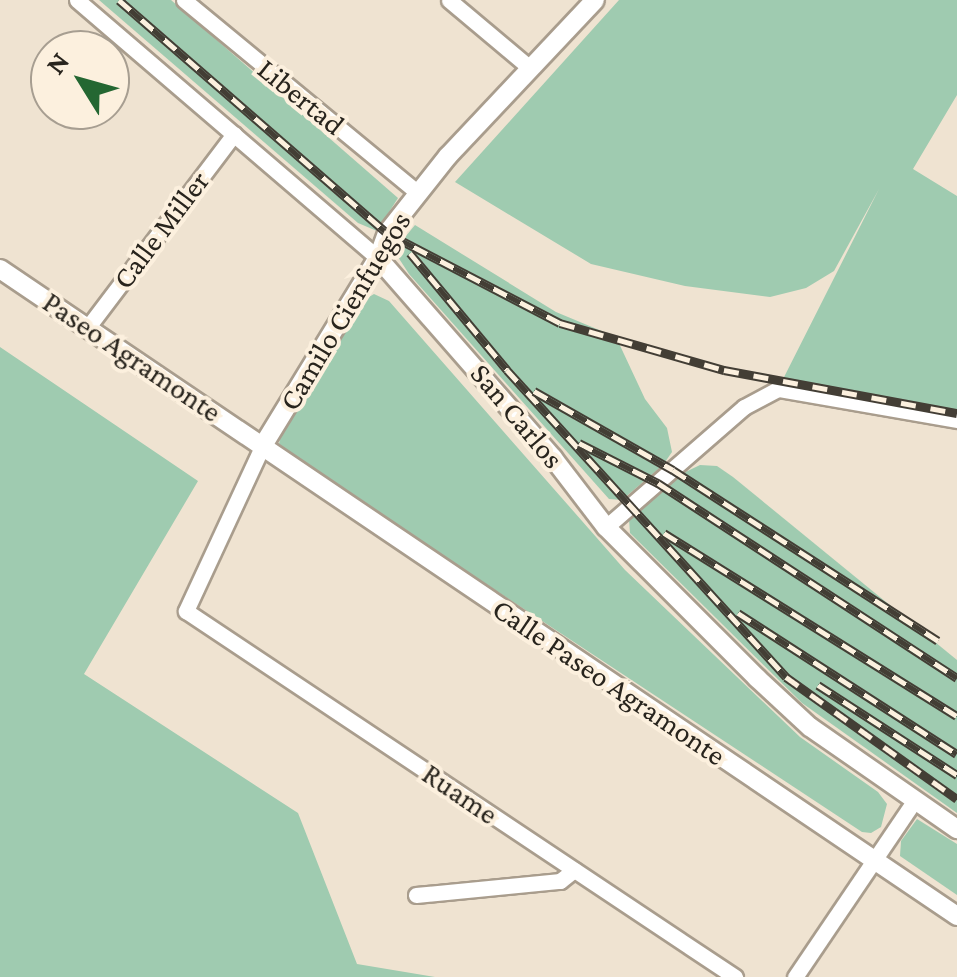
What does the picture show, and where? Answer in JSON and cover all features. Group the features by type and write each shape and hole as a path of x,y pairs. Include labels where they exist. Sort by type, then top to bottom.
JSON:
{"street":[{"name":"San Carlos","path":"77,0 378,258 554,458 606,527 810,728 957,829"},
{"name":"Libertad","path":"184,0 418,193"},
{"path":"449,0 530,68"},
{"name":"Camilo Cienfuegos","path":"186,611 262,448 378,258 387,234 418,193 595,0"},
{"name":"Calle Miller","path":"88,326 234,134"},
{"name":"Paseo Agramonte","path":"0,269 262,448"},
{"path":"606,527 744,406 778,389 957,420"},
{"name":"Calle Paseo Agramonte","path":"262,448 957,916"},
{"name":"Ruame","path":"186,611 735,977"},
{"path":"795,977 877,862 915,800"},
{"path":"416,896 560,881 574,870"}],"green space":[{"path":"99,0 171,0 398,198 377,231 358,223"},
{"path":"619,0 957,0 957,95 913,169 957,196 957,418 778,389 879,189 834,271 806,288 770,297 685,286 591,264 455,182"},
{"path":"415,225 556,312 616,337 645,399 667,428 672,452 663,465 622,500 609,499 409,274 398,257 401,242"},
{"path":"374,294 389,301 625,570 800,737 878,792 887,804 881,827 871,833 862,832 286,452 279,444 281,435 359,303"},
{"path":"0,347 198,481 84,674 298,813 357,964 435,977 0,977"},
{"path":"700,465 717,466 733,477 957,660 957,813 802,703 630,533 629,519 673,478"},
{"path":"917,819 957,844 957,895 900,856 901,841"}],"railway":[{"path":"119,0 387,233 560,323 724,370 957,413"},
{"path":"410,253 507,370 786,677 957,799"},
{"path":"534,391 673,470 938,641"},
{"path":"579,443 658,483 957,678"},
{"path":"664,533 957,716"},
{"path":"738,613 957,754"},
{"path":"818,685 957,775"}]}
